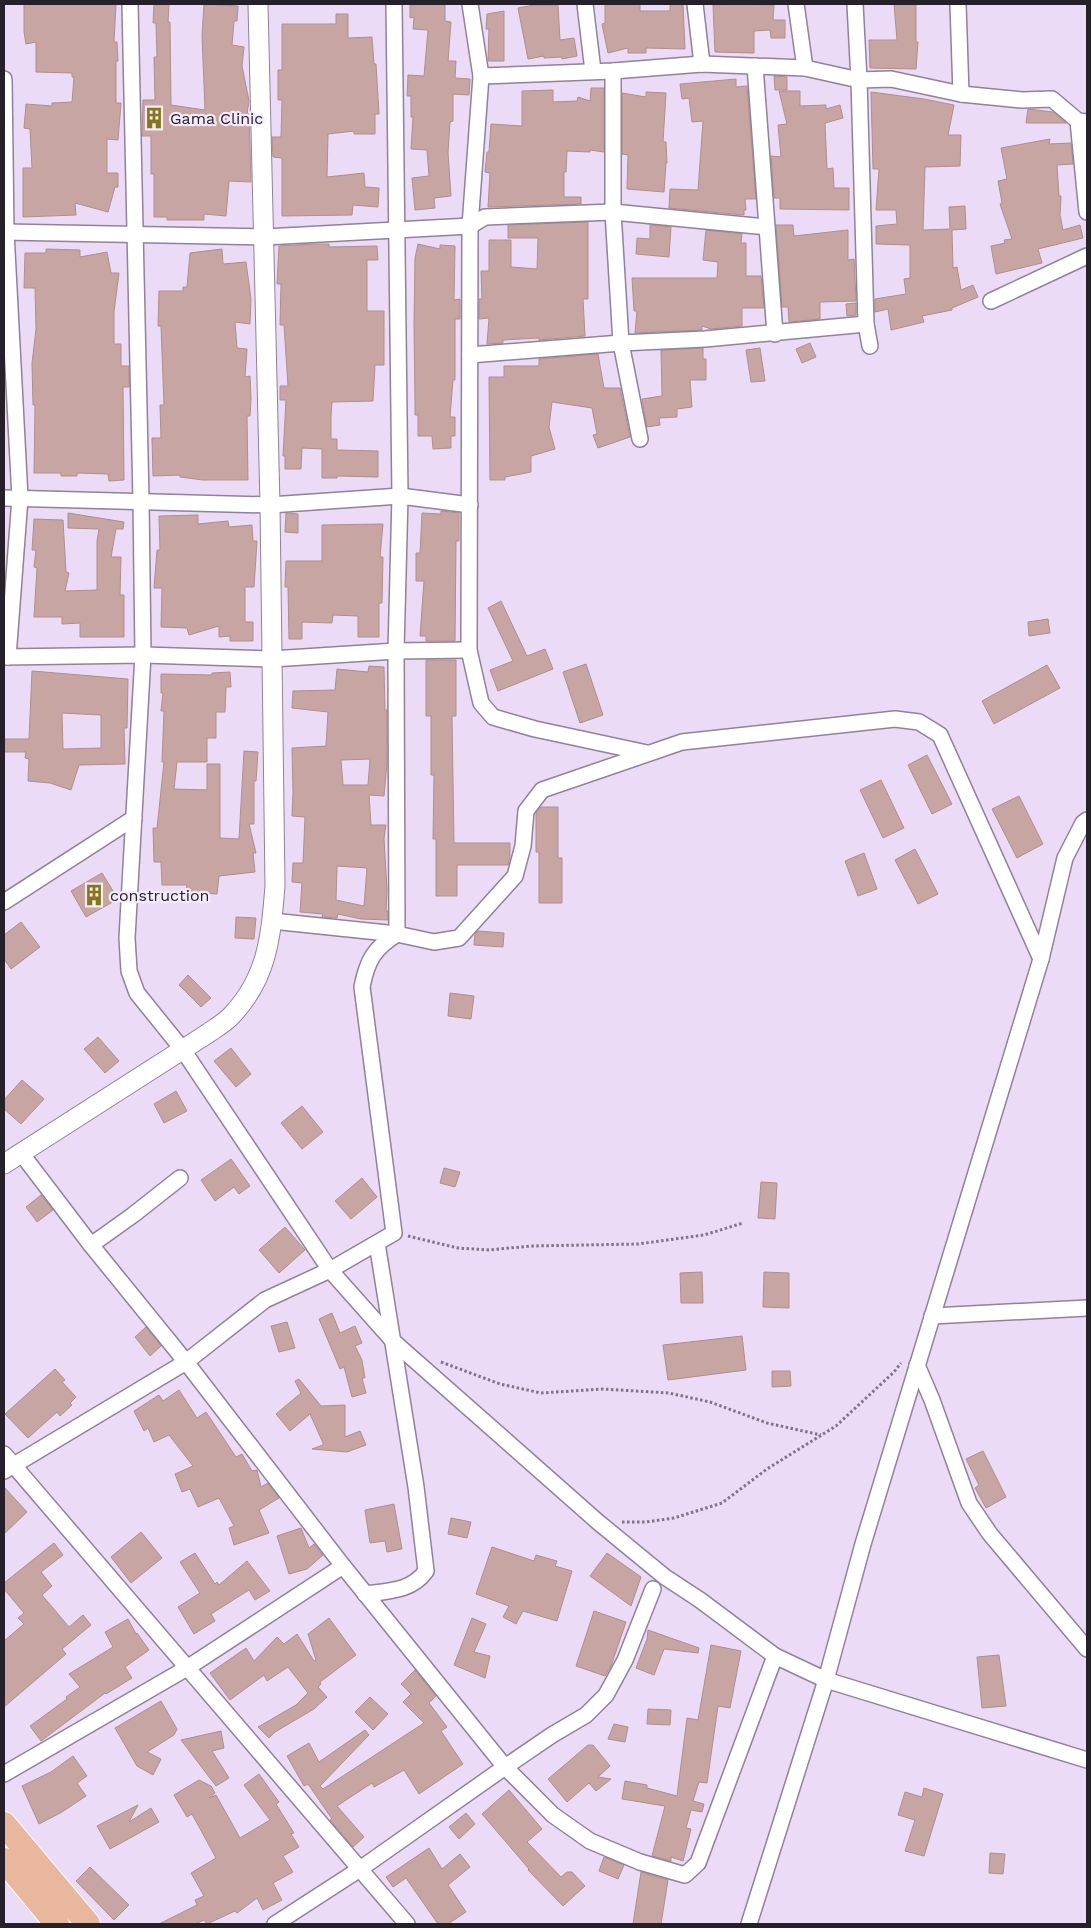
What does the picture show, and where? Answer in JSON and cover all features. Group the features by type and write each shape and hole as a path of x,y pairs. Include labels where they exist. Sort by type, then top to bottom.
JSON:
{"main road":[{"path":"4,1824 88,1924"},
{"path":"4,1860 57,1924"}],"street":[{"path":"130,4 143,655 127,938 129,971 137,993 183,1050 330,1270 394,1342 598,1522 665,1577 700,1600 775,1656 826,1680 1087,1760"},
{"path":"4,1164 183,1050 231,1016 249,993 264,962 271,936 275,886 270,505 258,4"},
{"path":"394,4 400,496 396,651 397,934"},
{"path":"470,4 481,76 470,226 469,650 481,703 493,717 534,729 648,754"},
{"path":"585,4 593,71"},
{"path":"695,4 702,64"},
{"path":"796,4 804,68"},
{"path":"855,4 866,324 870,346"},
{"path":"958,4 961,94"},
{"path":"481,76 613,71 702,64 755,66 804,68 859,80 891,79 961,94 1022,100 1052,99 1082,122 1087,212"},
{"path":"755,66 775,334"},
{"path":"613,71 613,212 621,343 640,439"},
{"path":"4,79 5,232 20,498 6,657 143,655 272,659 396,651 469,650"},
{"path":"5,232 265,236 470,226 485,217 613,212 767,227"},
{"path":"991,301 1087,256"},
{"path":"470,355 621,343 775,334 866,324"},
{"path":"4,498 141,500 270,505 400,496 470,505"},
{"path":"272,921 397,934 434,942 459,938 514,876 523,846 526,811 542,790 682,742 895,719 919,722 940,735 1041,959"},
{"path":"4,902 134,818"},
{"path":"749,1924 826,1680 912,1361 932,1316 1041,959 1065,858 1083,823 1087,820"},
{"path":"397,934 382,943 366,967 362,987 394,1233 330,1270 265,1300 186,1362 7,1463 187,1668 407,1924"},
{"path":"21,1153 91,1245 186,1362 342,1566 504,1767 553,1815 590,1841 640,1862 685,1875 698,1864 775,1656"},
{"path":"91,1245 180,1178"},
{"path":"365,1594 401,1590 420,1580 426,1571 416,1487 377,1242"},
{"path":"932,1316 1087,1308"},
{"path":"912,1361 945,1434 969,1503 990,1534 1087,1650"},
{"path":"4,1774 187,1668 342,1566"},
{"path":"275,1924 360,1869 504,1767 586,1715 606,1695 625,1660 653,1589"}],"path":[{"path":"394,1233 458,1248 489,1250 531,1246 638,1244 704,1235 743,1223"},
{"path":"437,1360 500,1384 541,1393 603,1389 669,1393 710,1402 767,1422 821,1435"},
{"path":"598,1522 646,1522 674,1518 722,1503 767,1468 836,1426 894,1372 912,1361"}],"building":[{"path":"24,4 116,4 114,42 117,42 118,61 116,61 116,103 121,103 118,140 107,139 107,173 118,173 118,187 115,187 108,212 75,203 76,215 23,217 23,168 32,168 30,129 24,128 26,104 52,106 52,103 72,102 74,77 72,77 72,73 36,72 36,42 26,44"},
{"path":"154,4 169,4 171,105 205,110 202,35 204,4 238,6 237,21 234,21 232,45 244,47 242,66 249,101 247,114 249,114 251,182 229,181 226,216 204,214 204,220 167,220 167,217 154,217 154,174 151,174 151,136 142,136 143,100 155,100 154,57 157,57 156,23 153,23"},
{"path":"410,4 445,4 445,21 451,22 448,61 456,61 455,78 470,79 469,95 453,94 453,121 450,122 448,153 451,196 434,198 435,208 415,210 412,178 429,176 427,150 411,149 413,117 411,117 411,96 407,96 408,75 424,76 428,30 413,29 414,17 410,18"},
{"path":"605,4 640,4 640,11 670,11 670,4 683,4 685,49 646,48 646,53 628,53 628,48 608,53 602,24 605,23"},
{"path":"894,4 916,4 916,42 918,42 916,69 870,68 869,40 897,40"},
{"path":"534,5 558,5 560,40 574,38 577,56 562,59 562,57 544,58 544,56 528,59 518,8"},
{"path":"713,5 774,5 773,20 785,20 785,38 771,38 770,30 754,31 754,53 715,52"},
{"path":"504,11 504,61 488,61 489,29 486,29 487,14"},
{"path":"336,14 348,14 348,38 372,37 374,64 376,64 379,114 375,114 375,134 354,134 354,131 328,134 327,177 364,173 365,187 379,188 378,207 353,205 352,215 282,216 282,158 273,157 272,137 281,137 282,100 278,100 278,70 282,70 282,24 336,24"},
{"path":"774,76 787,77 787,90 775,90"},
{"path":"736,79 736,87 747,86 756,199 745,199 746,210 744,210 744,215 669,208 670,189 698,190 703,121 692,122 689,98 682,99 680,84"},
{"path":"591,88 604,88 604,152 590,150 590,152 567,151 566,172 564,172 564,197 581,197 581,204 488,207 490,173 485,172 491,124 522,126 522,91 553,90 553,102 577,101 578,97 590,101"},
{"path":"779,91 800,91 800,106 826,105 826,109 840,105 843,118 825,123 827,169 833,168 834,188 849,188 849,210 780,209 780,198 774,198 771,156 781,157 778,125 787,124"},
{"path":"646,92 666,93 663,142 666,142 667,163 664,192 627,189 628,155 622,154 622,93 646,97"},
{"path":"871,92 954,105 948,135 961,135 960,166 925,167 923,230 950,229 949,207 965,206 966,229 952,230 953,268 957,267 961,290 973,285 978,297 952,308 952,310 922,316 924,322 891,330 888,309 875,312 875,299 906,294 904,279 910,278 910,245 876,244 876,226 897,224 896,210 876,210 879,169 873,169"},
{"path":"1028,109 1053,112 1066,123 1026,123"},
{"path":"1050,139 1049,144 1071,143 1073,164 1057,165 1059,196 1061,196 1060,215 1063,230 1080,225 1083,238 1038,249 1042,263 996,274 991,246 1005,243 1004,240 1012,239 1000,204 1002,203 998,181 1007,179 1001,148"},
{"path":"588,222 588,299 583,299 585,336 539,340 539,338 503,340 503,343 487,344 489,318 479,319 479,299 482,299 481,271 489,271 489,240 511,240 511,267 537,269 538,238 508,238 508,225"},
{"path":"650,225 671,227 669,257 636,254 637,238 650,239"},
{"path":"776,225 793,225 794,236 848,230 848,260 854,259 856,301 820,302 820,319 789,322 788,307 782,307"},
{"path":"706,230 742,234 741,243 746,243 746,276 761,276 764,308 742,308 742,326 711,329 702,326 702,330 635,333 637,311 634,311 632,278 717,278 718,262 703,260"},
{"path":"329,244 329,247 377,246 378,260 367,260 367,311 384,311 384,365 375,365 373,401 332,402 331,439 337,439 337,450 378,451 378,477 337,476 337,478 322,478 322,449 302,448 301,469 285,469 285,456 283,456 286,400 280,400 280,386 288,386 284,325 280,325 281,284 277,284 279,246"},
{"path":"418,244 440,249 440,245 455,246 454,300 460,299 460,319 455,319 455,380 453,380 450,417 455,417 455,436 451,436 451,448 433,449 432,436 418,436 418,415 415,415 414,323 415,258"},
{"path":"46,249 80,250 80,257 107,252 111,273 119,273 114,312 114,344 121,344 121,366 129,366 129,387 123,387 124,480 109,481 108,474 77,473 77,476 61,476 61,473 34,473 35,405 33,405 32,363 36,329 35,288 24,288 25,253 46,253"},
{"path":"222,249 223,264 246,262 251,299 250,324 235,322 237,348 247,349 245,377 250,376 250,416 247,416 248,480 203,480 180,477 180,475 153,476 152,438 161,438 160,405 164,405 161,326 158,326 159,291 183,291 183,287 187,287 190,253"},
{"path":"856,303 856,315 847,316 846,304"},
{"path":"810,343 816,357 802,363 796,349"},
{"path":"703,348 703,359 706,359 706,380 690,380 692,407 677,409 677,417 659,418 660,425 647,427 642,399 662,396 661,350"},
{"path":"760,348 765,381 751,382 746,350"},
{"path":"598,354 604,388 620,388 630,437 598,448 593,435 597,434 592,408 552,402 549,427 555,449 531,456 531,472 505,477 505,480 490,480 489,377 504,377 504,366 539,366 539,359"},
{"path":"441,511 459,513 459,541 456,541 455,641 426,641 426,636 420,636 424,581 416,581 416,553 420,553 422,513 441,514"},
{"path":"68,513 124,522 123,529 116,529 111,557 121,557 120,595 124,595 124,637 80,637 80,623 62,624 62,617 34,617 37,568 34,567 36,550 32,550 34,519 63,520 66,572 69,573 65,591 97,590 97,541 99,529 68,528"},
{"path":"286,513 298,514 298,533 285,532"},
{"path":"198,515 198,524 228,521 229,527 252,525 253,541 257,541 254,587 245,587 245,622 253,622 253,641 230,641 230,636 219,637 219,626 189,635 187,628 161,627 162,588 154,588 157,550 160,550 159,516"},
{"path":"383,524 380,557 383,557 382,603 379,603 379,637 358,637 358,616 333,615 332,623 302,622 302,639 289,639 288,587 285,587 286,561 322,561 322,525"},
{"path":"501,601 527,656 545,649 553,669 498,691 490,670 513,661 488,608"},
{"path":"1048,619 1050,633 1029,636 1028,622"},
{"path":"426,660 456,660 456,716 452,716 454,843 510,843 508,865 457,865 457,896 436,896 436,839 433,839 434,775 431,775 431,716 426,716"},
{"path":"586,664 603,715 580,723 563,672"},
{"path":"1047,665 1060,688 994,724 982,701"},
{"path":"369,666 384,667 385,710 387,710 387,763 384,796 369,795 371,825 386,825 384,838 387,890 386,911 388,911 388,920 361,919 338,914 337,918 322,917 323,914 300,912 302,883 292,882 293,863 303,863 305,817 292,816 292,748 326,746 328,712 292,708 293,691 335,690 337,669 368,672","holes":["370,759 368,785 343,785 341,760","337,866 367,868 364,906 336,900"]},
{"path":"32,671 128,679 127,728 124,728 125,764 79,765 71,790 50,783 28,781 29,759 25,758 26,752 4,752 4,739 29,739","holes":["62,713 101,715 101,748 63,749"]},
{"path":"230,672 231,687 226,687 225,712 216,712 216,738 207,738 207,762 177,762 174,789 207,790 207,764 220,764 220,838 239,839 244,751 258,752 256,781 254,781 254,824 249,824 256,853 253,853 255,872 219,876 217,894 186,892 187,885 162,885 161,862 154,862 153,828 157,828 164,762 162,762 164,711 161,711 163,693 161,693 161,674 212,675 212,673"},
{"path":"927,755 952,804 932,814 908,765"},
{"path":"881,780 904,828 883,838 860,790"},
{"path":"1019,796 1043,844 1017,858 992,809"},
{"path":"541,807 558,807 558,858 562,858 562,903 539,903 539,852 536,852 536,813"},
{"path":"915,849 938,894 918,904 895,860"},
{"path":"864,853 877,889 858,896 845,861"},
{"name":"construction","path":"102,873 118,899 86,917 71,891"},
{"path":"236,917 256,918 254,939 235,938"},
{"path":"21,922 40,947 11,969 4,959 4,935"},
{"path":"478,931 504,933 503,947 474,945 475,934"},
{"path":"188,975 211,998 201,1007 179,985"},
{"path":"450,993 474,996 471,1019 448,1016"},
{"path":"98,1037 119,1061 105,1073 84,1049"},
{"path":"231,1048 251,1074 236,1087 214,1061"},
{"path":"22,1080 44,1099 21,1124 4,1109 4,1100"},
{"path":"176,1091 187,1111 164,1123 154,1104"},
{"path":"302,1106 323,1132 302,1149 281,1123"},
{"path":"231,1159 250,1186 239,1194 234,1187 215,1201 201,1180"},
{"path":"444,1168 460,1172 455,1187 440,1183"},
{"path":"362,1178 377,1197 351,1219 335,1201"},
{"path":"761,1182 777,1183 775,1219 758,1218"},
{"path":"41,1195 53,1210 37,1222 26,1207"},
{"path":"285,1227 305,1250 279,1273 259,1250"},
{"path":"702,1272 703,1303 681,1303 680,1273"},
{"path":"764,1272 789,1273 789,1308 763,1307"},
{"path":"332,1313 340,1333 355,1326 362,1343 355,1346 362,1360 365,1378 362,1378 366,1393 352,1397 344,1367 340,1369 319,1319"},
{"path":"287,1322 295,1348 279,1352 271,1326"},
{"path":"146,1327 161,1346 150,1356 135,1337"},
{"path":"742,1336 746,1370 668,1380 663,1345"},
{"path":"55,1369 65,1380 62,1382 76,1397 70,1403 72,1405 60,1416 57,1412 28,1438 5,1414"},
{"path":"772,1371 790,1371 791,1386 772,1387"},
{"path":"299,1379 321,1406 345,1405 345,1437 360,1431 366,1445 347,1452 312,1449 323,1445 323,1443 310,1414 290,1431 276,1414 301,1393 295,1381"},
{"path":"179,1390 197,1418 206,1412 236,1457 242,1454 252,1471 257,1470 261,1487 268,1483 279,1498 259,1510 269,1533 234,1545 229,1528 234,1526 219,1498 198,1507 190,1489 182,1492 175,1474 193,1466 169,1435 154,1442 148,1428 144,1431 134,1411 159,1395 163,1401"},
{"path":"983,1451 1006,1497 986,1508 975,1488 979,1485 966,1459"},
{"path":"4,1487 27,1512 4,1534"},
{"path":"394,1504 402,1549 387,1552 385,1541 370,1543 365,1510"},
{"path":"451,1518 471,1522 467,1538 448,1534"},
{"path":"301,1528 309,1548 314,1544 323,1555 307,1569 289,1574 277,1536"},
{"path":"141,1532 162,1558 131,1583 111,1557"},
{"path":"54,1543 63,1555 41,1572 52,1586 42,1595 69,1627 83,1615 91,1625 62,1649 66,1654 4,1707 4,1641 24,1624 18,1618 24,1613 4,1589 4,1583"},
{"path":"492,1547 534,1561 536,1555 557,1561 555,1566 572,1571 557,1621 523,1611 516,1624 503,1617 509,1606 476,1594"},
{"path":"195,1553 215,1584 217,1582 219,1585 247,1561 270,1591 255,1600 249,1590 211,1614 215,1621 194,1634 178,1607 200,1593 180,1562"},
{"path":"607,1553 641,1577 631,1606 590,1576"},
{"path":"594,1611 626,1622 611,1666 605,1676 576,1666"},
{"path":"329,1618 356,1655 320,1682 321,1684 318,1687 327,1697 314,1709 275,1732 269,1738 258,1727 296,1705 308,1693 288,1667 267,1681 264,1675 230,1700 210,1673 246,1648 254,1661 277,1637 284,1644 297,1634 314,1661 316,1660 308,1634"},
{"path":"472,1618 486,1624 474,1652 490,1656 485,1678 454,1665"},
{"path":"128,1619 136,1634 149,1650 125,1667 132,1678 105,1693 41,1741 30,1726 80,1687 69,1674 113,1647 105,1632"},
{"path":"648,1630 699,1648 698,1653 664,1649 654,1675 636,1668 647,1639"},
{"path":"711,1645 741,1651 730,1708 718,1706 707,1783 699,1782 693,1801 704,1804 702,1812 691,1810 686,1828 691,1829 683,1861 671,1857 671,1861 652,1856 665,1806 622,1799 625,1781 647,1785 647,1788 677,1796 687,1718 698,1720"},
{"path":"999,1655 1006,1706 982,1708 977,1657"},
{"path":"415,1670 436,1696 429,1703 447,1727 441,1731 463,1764 419,1794 404,1770 374,1787 372,1783 337,1806 364,1837 353,1847 330,1820 332,1819 308,1784 304,1786 287,1756 309,1743 319,1762 365,1730 369,1735 320,1786 323,1789 424,1723 403,1702 411,1694 401,1684"},
{"path":"370,1697 388,1714 373,1730 355,1712"},
{"path":"161,1701 177,1729 174,1735 147,1752 161,1759 153,1775 137,1766 115,1728"},
{"path":"648,1709 671,1710 670,1725 647,1724"},
{"path":"614,1724 628,1727 625,1742 608,1739"},
{"path":"221,1731 224,1748 212,1751 229,1778 216,1786 181,1740"},
{"path":"588,1745 593,1745 610,1766 598,1777 611,1779 596,1791 589,1783 567,1802 548,1779"},
{"path":"73,1756 87,1776 77,1783 86,1796 39,1824 22,1786 51,1772"},
{"path":"259,1774 279,1802 276,1804 294,1833 291,1834 299,1847 283,1856 293,1872 273,1883 282,1900 263,1910 257,1898 237,1913 235,1911 207,1924 204,1920 195,1924 159,1924 197,1905 195,1900 204,1896 191,1873 216,1858 192,1814 187,1817 174,1795 199,1780 211,1786 215,1793 209,1798 216,1795 240,1838 270,1820 244,1785"},
{"path":"924,1788 943,1794 924,1856 905,1851 915,1820 898,1815 905,1792 922,1797"},
{"path":"509,1790 542,1829 527,1842 561,1877 567,1872 572,1872 585,1886 563,1906 528,1870 482,1814"},
{"path":"138,1805 129,1822 151,1808 159,1822 110,1849 97,1826"},
{"path":"466,1813 475,1824 459,1839 449,1827"},
{"path":"429,1848 442,1869 460,1854 470,1867 448,1885 466,1912 448,1924 438,1924 406,1878 393,1887 386,1877"},
{"path":"990,1853 1005,1854 1003,1874 989,1873"},
{"path":"604,1857 624,1865 618,1879 599,1871"},
{"path":"90,1867 129,1905 114,1920 76,1881"},
{"path":"641,1872 668,1880 661,1924 633,1924"}],"place":[{"name":"Gama Clinic","path":"154,118"},
{"name":"construction","path":"94,895"}]}
